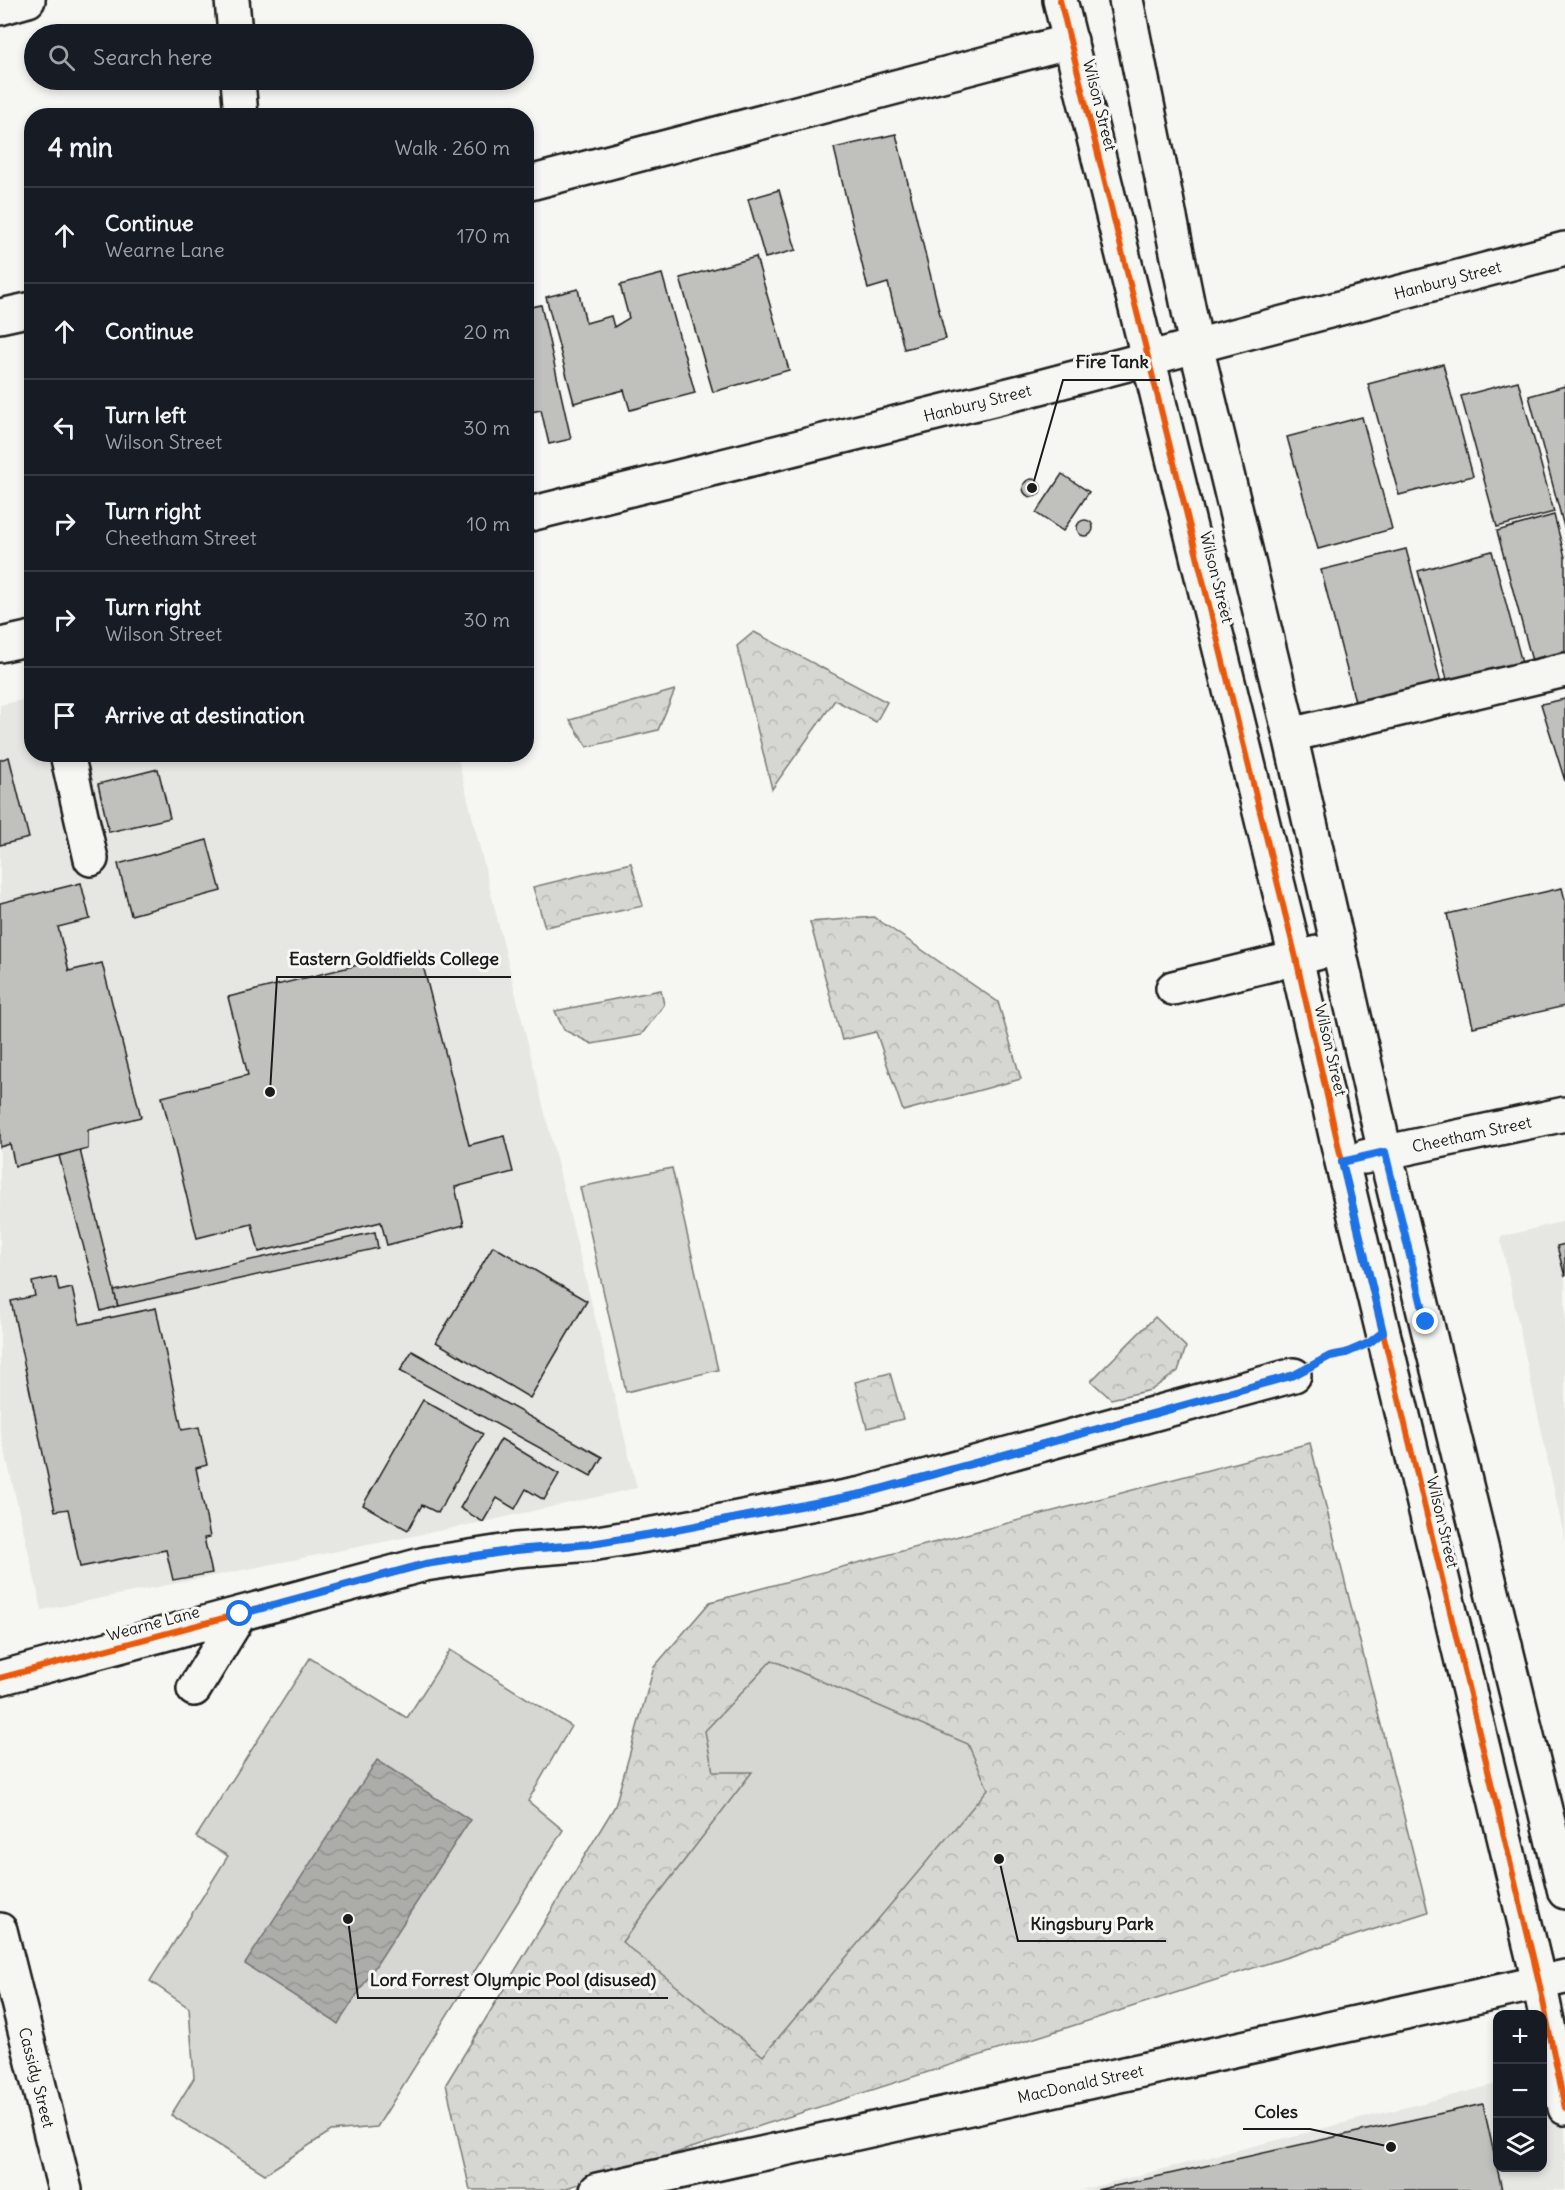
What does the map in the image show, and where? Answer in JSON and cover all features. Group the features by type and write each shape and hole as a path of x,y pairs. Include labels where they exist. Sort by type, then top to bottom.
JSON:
{"street":[{"path":"0,8 28,0"},
{"path":"232,0 234,24"},
{"name":"Wilson Street","path":"1060,0 1150,357 1296,958 1342,1162 1552,1980 1565,2108"},
{"name":"Wilson Street","path":"1126,0 1196,346 1290,735 1385,1152 1565,1892"},
{"path":"534,182 1071,41"},
{"path":"239,90 241,108"},
{"name":"Hanbury Street","path":"534,513 998,398 1565,249"},
{"path":"0,316 24,311"},
{"path":"0,645 24,640"},
{"path":"1290,735 1565,670"},
{"path":"69,762 91,859"},
{"path":"1173,988 1339,948"},
{"name":"Cheetham Street","path":"1342,1162 1565,1114"},
{"name":"Wearne Lane","path":"0,1678 425,1564 515,1550 591,1544 862,1494 1294,1375"},
{"path":"194,1689 240,1614"},
{"name":"Cassidy Street","path":"0,1930 65,2190"},
{"name":"MacDonald Street","path":"597,2190 1552,1980"}],"shaded area":[{"path":"24,700 24,762 459,762 637,1488 483,1522 42,1610 0,1430 0,705"},
{"path":"1565,1221 1565,1541 1500,1237"},
{"path":"1565,2067 1565,2190 1081,2190 1493,2085 1493,2172 1547,2172 1547,2072"}],"green space":[{"path":"754,632 887,702 876,722 835,700 772,789 737,646"},
{"path":"675,690 658,730 587,747 570,720"},
{"path":"631,863 643,906 545,927 533,887"},
{"path":"874,917 998,1002 1021,1079 903,1111 876,1032 842,1040 810,922"},
{"path":"661,990 664,1005 641,1035 592,1044 564,1030 555,1011"},
{"path":"672,1168 718,1370 626,1392 580,1187"},
{"path":"1155,1317 1186,1347 1178,1371 1151,1390 1111,1399 1091,1381"},
{"path":"890,1373 903,1419 867,1428 855,1382"},
{"path":"1310,1443 1428,1912 560,2190 470,2190 446,2084 615,1806 654,1667 710,1602"},
{"path":"450,1650 571,1726 528,1801 563,1830 377,2127 331,2131 265,2174 171,2115 194,2078 189,2008 150,1981 228,1856 196,1837 310,1658 407,1718"},
{"path":"772,1660 968,1744 988,1789 763,2056 622,1942 752,1772 713,1772 705,1731"}],"water":[{"path":"377,1760 470,1820 338,2024 245,1964"}],"building":[{"path":"896,134 946,339 904,349 888,283 868,289 834,148"},
{"path":"779,190 796,250 765,258 748,199"},
{"path":"756,257 789,370 713,392 680,278"},
{"path":"662,274 695,393 630,410 624,390 574,403 546,297 578,289 586,323 611,316 614,327 629,318 620,285"},
{"path":"541,305 571,439 549,444 541,410 534,411 534,306"},
{"path":"1443,364 1473,476 1399,495 1368,384"},
{"path":"1518,381 1554,512 1497,527 1461,396"},
{"path":"1565,386 1565,527 1564,527 1529,396"},
{"path":"1362,417 1392,529 1318,549 1287,437"},
{"path":"1062,474 1089,492 1063,531 1036,513"},
{"path":"1032,479 1038,482 1041,488 1038,494 1032,497 1026,494 1023,488 1026,482"},
{"path":"1554,515 1565,557 1565,653 1532,661 1497,531"},
{"path":"1082,520 1088,520 1093,528 1091,534 1082,536 1077,531 1077,525"},
{"path":"1406,549 1441,683 1356,705 1321,570"},
{"path":"1492,551 1522,663 1448,683 1418,571"},
{"path":"1565,699 1565,781 1541,704"},
{"path":"9,757 29,838 0,845 0,760"},
{"path":"158,769 170,818 109,832 98,784"},
{"path":"207,840 221,891 131,915 118,864"},
{"path":"81,883 90,919 58,927 69,971 102,963 141,1117 88,1130 88,1149 15,1166 10,1144 0,1147 0,903"},
{"path":"1562,888 1565,900 1565,1006 1473,1027 1447,914"},
{"path":"419,950 469,1145 504,1136 513,1172 455,1187 464,1225 387,1245 381,1222 259,1252 252,1224 197,1238 162,1097 248,1075 228,997"},
{"path":"80,1150 118,1306 101,1311 59,1156"},
{"path":"375,1232 378,1248 118,1306 114,1291"},
{"path":"1565,1244 1565,1277 1557,1246"},
{"path":"493,1246 587,1301 530,1398 436,1342"},
{"path":"56,1277 59,1291 72,1288 80,1324 156,1308 182,1430 199,1427 207,1465 196,1468 210,1537 204,1538 212,1573 173,1580 166,1550 80,1567 68,1509 55,1511 11,1301 35,1296 32,1282"},
{"path":"412,1351 602,1457 591,1476 400,1371"},
{"path":"423,1400 483,1434 438,1513 422,1505 408,1530 363,1505"},
{"path":"501,1439 559,1474 544,1500 526,1489 515,1509 497,1498 483,1522 460,1508"},
{"path":"1483,2104 1493,2149 1493,2172 1498,2172 1502,2190 1097,2190"}],"cycle path":[{"path":"1060,0 1296,958 1342,1162 1539,1982 1565,2108"},
{"path":"0,1678 425,1564 515,1550 591,1544 862,1494 1294,1375 1330,1356 1345,1353 1369,1343 1383,1332"}],"place":[{"name":"Fire Tank","path":"1032,488"},
{"name":"Eastern Goldfields College","path":"270,1092"},
{"name":"Kingsbury Park","path":"999,1859"},
{"name":"Lord Forrest Olympic Pool (disused)","path":"348,1919"},
{"name":"Coles","path":"1391,2147"}],"route":[{"path":"240,1614 425,1564 515,1550 591,1544 862,1494 1294,1375 1330,1356 1346,1353 1369,1343 1383,1332 1342,1162 1385,1152 1426,1322"}]}
